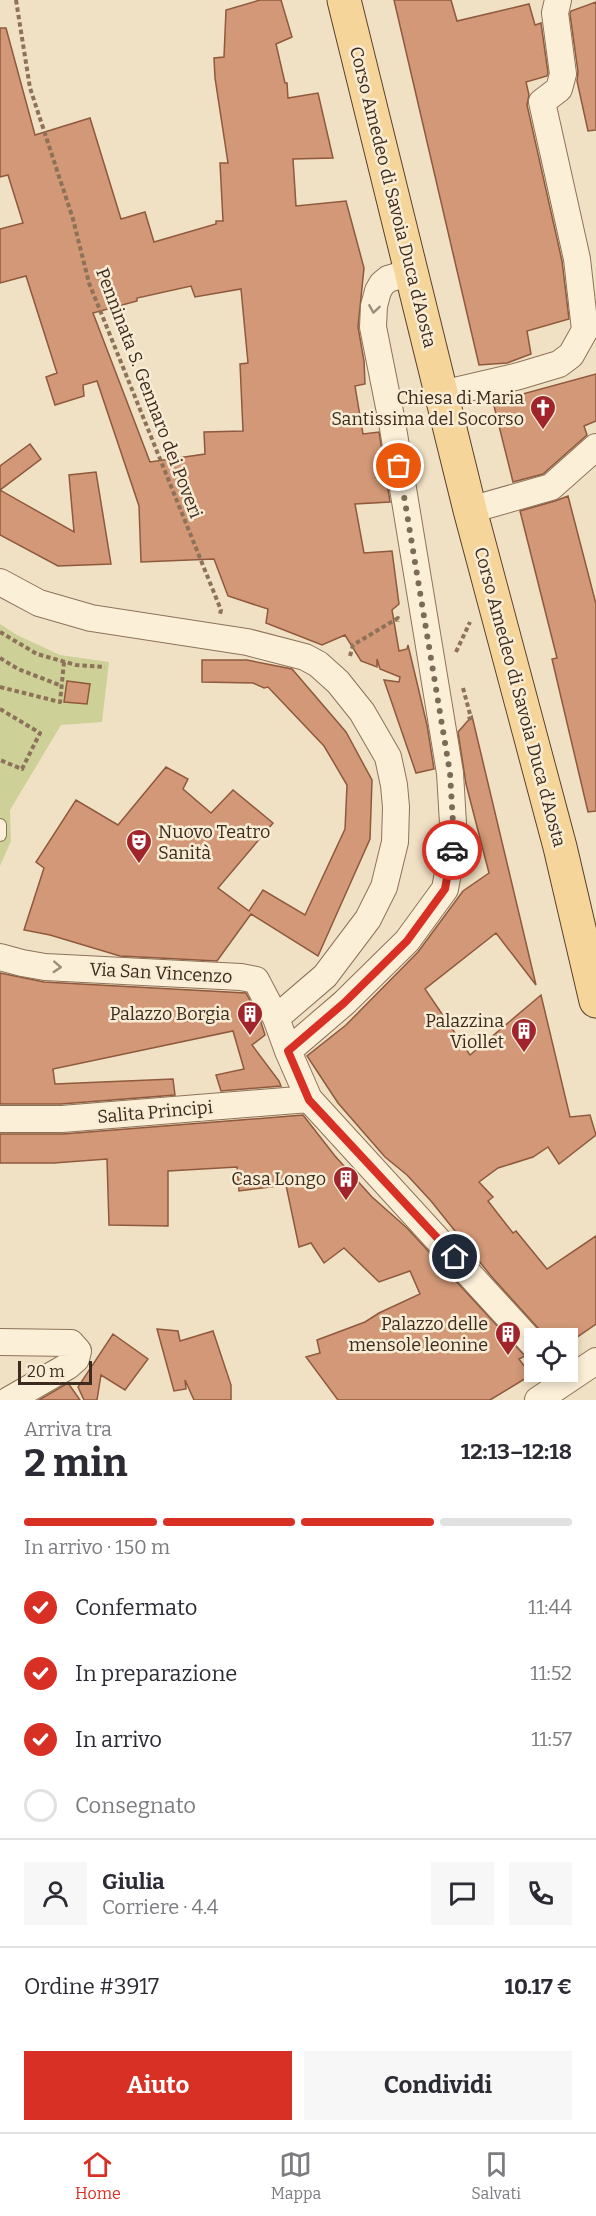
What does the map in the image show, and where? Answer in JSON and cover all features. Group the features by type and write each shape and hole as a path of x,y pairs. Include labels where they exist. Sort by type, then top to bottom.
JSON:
{"main road":[{"name":"Corso Amedeo di Savoia Duca d'Aosta","path":"344,0 470,510 560,848 596,1001"}],"street":[{"path":"442,393 519,376 559,364 571,356 585,330 577,259 542,102 559,89 563,74 555,13 558,0"},
{"path":"288,1051 344,1003 407,941 445,889 454,840 446,750 373,327 374,306 382,284 388,279 411,272"},
{"path":"470,510 551,487 596,447"},
{"path":"0,582 39,603 91,618 228,638 305,657 318,664 338,682 362,712 388,758 394,784 395,842 384,888 368,919 325,976 276,1018"},
{"name":"Via San Vincenzo","path":"0,957 45,967 241,977 256,980 276,1018 309,1100 524,1334"},
{"name":"Salita Principi","path":"0,1119 62,1119 309,1100"},
{"path":"0,1342 71,1343 78,1351 76,1359 68,1366 9,1400"},
{"path":"538,1400 596,1361"}],"lane":[{"path":"0,825 0,835"}],"path":[{"name":"Penninata S. Gennaro dei Poveri","path":"16,0 30,88 73,219 89,283 221,610 220,618"},
{"path":"350,656 353,645 398,618 399,627"},
{"path":"456,658 455,654 470,622"},
{"path":"0,632 37,654 76,665 105,667"},
{"path":"0,658 18,669 62,686"},
{"path":"0,687 60,702 64,662"},
{"path":"0,709 40,733 22,770 0,760"}],"green space":[{"path":"0,624 17,635 60,655 109,662 102,722 61,725 10,810 11,841 0,866"}],"building":[{"path":"260,0 281,0 292,37 276,44 285,83 287,83 288,98 318,93 333,158 293,159 296,206 346,201 364,268 358,327 364,361 365,384 355,386 363,434 379,432 390,502 355,504 364,553 392,551 399,604 392,610 399,651 407,649 408,645 427,725 434,769 416,773 384,680 399,682 400,677 380,669 377,659 377,667 361,661 345,635 322,645 266,623 268,609 228,596 214,559 141,562 139,506 97,381 83,385 84,396 55,405 46,377 57,373 26,276 0,283 0,229 23,223 8,175 0,177 0,28 6,28 35,135 90,118 121,219 145,212 154,242 216,224 216,221 223,221 220,163 228,163 214,58 224,57 226,10","holes":["191,286 195,297 241,289 248,363 240,364 243,431 204,432 205,454 150,462 93,313 137,301 137,298"]},
{"path":"394,0 451,0 457,21 529,4 535,25 541,23 548,73 547,76 526,82 529,95 527,105 562,261 569,319 527,331 531,354 507,363 479,365"},
{"path":"596,2 596,130 588,131 577,81 578,72 570,14 571,11"},
{"name":"Chiesa di Maria Santissima del Socorso","path":"596,374 596,421 584,426 587,435 543,474 513,482 493,402"},
{"path":"30,444 41,459 0,490 0,466"},
{"path":"96,472 111,564 58,566 0,535 0,490 74,532 69,475"},
{"path":"568,496 596,604 596,811 588,812 552,659 557,658 520,511"},
{"name":"Nuovo Teatro Sanità","path":"202,660 247,660 292,669 346,732 372,780 370,839 318,956 251,914 217,961 120,956 50,935 24,930 44,868 36,862 76,800 118,825 166,767 188,779 183,789 211,813 233,790 273,823 218,888 249,911 263,890 305,915 345,829 347,785 324,746 268,687 264,688 253,683 202,682"},
{"path":"67,681 90,684 87,704 64,702"},
{"path":"472,716 536,985 496,933 425,989 470,1055 541,995 570,1117 590,1115 596,1135 559,1164 548,1147 533,1157 498,1168 479,1182 493,1197 488,1201 513,1233 516,1231 547,1269 596,1236 596,1324 578,1336 578,1328 538,1328 491,1276 431,1201 407,1175 385,1157 338,1103 307,1056 346,1025 418,952 463,891 489,873 466,784 458,732"},
{"path":"0,973 44,982 246,993 260,1019 265,1035 252,1045 281,1086 221,1091 216,1075 244,1069 233,1031 53,1069 55,1084 173,1079 175,1095 61,1104 0,1104"},
{"path":"303,1115 335,1156 372,1197 407,1228 524,1355 519,1359 524,1366 524,1379 490,1400 338,1400 306,1357 320,1353 317,1340 365,1322 420,1294 410,1271 379,1282 344,1248 324,1263 311,1243 299,1247 286,1185 239,1191 237,1167 168,1171 168,1226 109,1225 107,1159 54,1163 0,1163 0,1134 63,1134"},
{"path":"157,1329 178,1331 180,1341 213,1331 231,1385 231,1400 194,1400 185,1380 186,1389 174,1391"},
{"path":"113,1334 148,1359 125,1390 101,1375 97,1400 84,1400 78,1387"},
{"path":"68,1383 80,1400 39,1400"}],"way so far":[{"path":"399,466 450,773 454,840 452,850"}],"place":[{"name":"Chiesa di Maria Santissima del Socorso","path":"543,431"},
{"name":"Nuovo Teatro Sanità","path":"139,865"},
{"name":"Palazzo Borgia","path":"250,1037"},
{"name":"Palazzina Viollet","path":"524,1054"},
{"name":"Casa Longo","path":"346,1202"},
{"name":"Palazzo delle mensole leonine","path":"508,1357"}],"route":[{"path":"452,850 445,889 407,941 344,1003 288,1051 309,1100 455,1257"}]}
